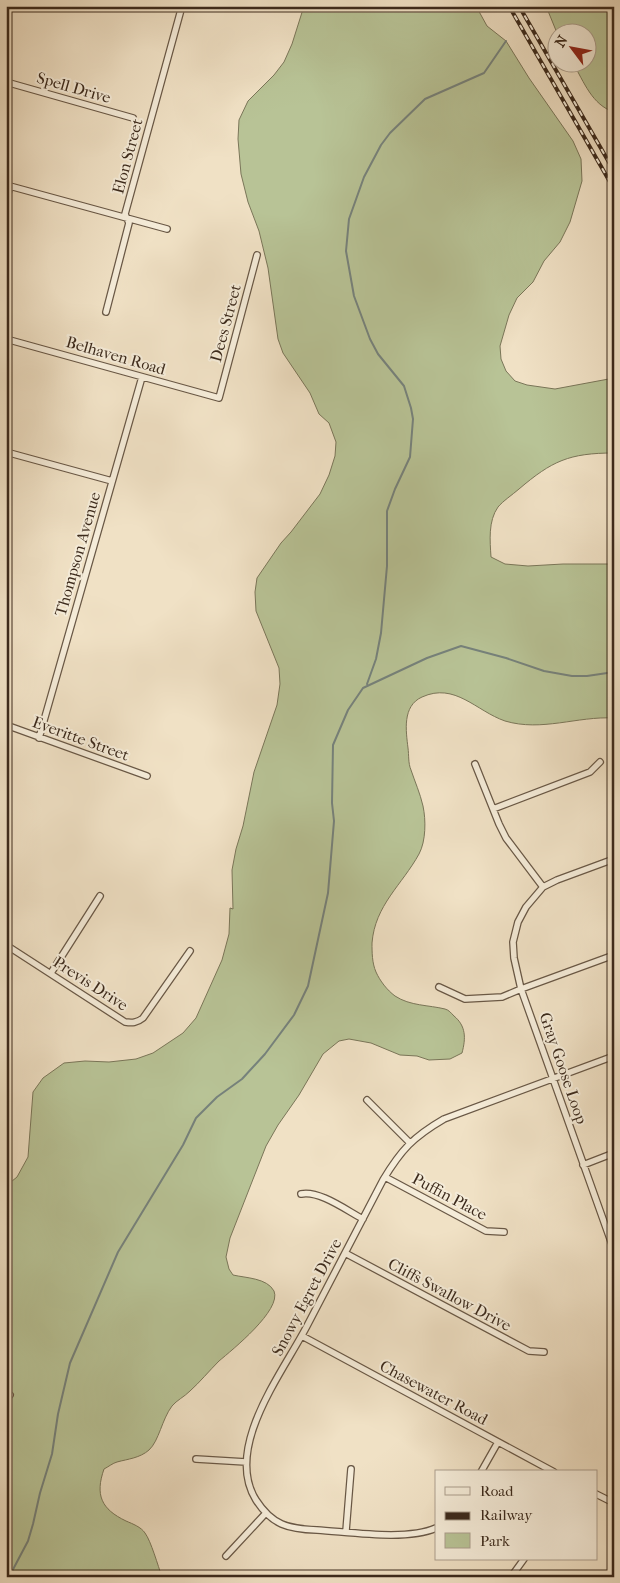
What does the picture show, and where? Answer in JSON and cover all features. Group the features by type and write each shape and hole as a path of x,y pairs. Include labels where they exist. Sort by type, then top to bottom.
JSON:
{"street":[{"name":"Elon Street","path":"106,312 129,223 125,214 182,6"},
{"name":"Spell Drive","path":"6,82 133,118"},
{"path":"6,200 8,186 167,229"},
{"name":"Dees Street","path":"218,398 257,254"},
{"name":"Belhaven Road","path":"6,339 218,398"},
{"name":"Thompson Avenue","path":"39,738 142,377"},
{"path":"6,452 112,481"},
{"name":"Everitte Street","path":"6,725 147,776"},
{"path":"493,809 590,772 600,762"},
{"path":"475,764 506,838 543,888 557,880 614,860"},
{"name":"Gray Goose Loop","path":"543,888 526,907 515,930 512,942 520,989 614,1250"},
{"path":"51,973 100,896"},
{"name":"Previs Drive","path":"6,945 125,1022 134,1023 142,1018 190,951"},
{"path":"439,987 465,999 502,998 520,989 614,955"},
{"name":"Snowy Egret Drive","path":"265,1514 250,1490 247,1477 246,1462 250,1432 259,1411 302,1336 396,1158 428,1128 444,1119 614,1056"},
{"path":"367,1100 410,1143"},
{"path":"583,1165 614,1153"},
{"name":"Puffin Place","path":"385,1177 486,1231 504,1232"},
{"path":"301,1194 308,1193 322,1197 363,1219"},
{"name":"Cliffs Swallow Drive","path":"345,1253 529,1351 544,1352"},
{"name":"Chasewater Road","path":"302,1336 550,1470"},
{"path":"482,1470 498,1442"},
{"path":"196,1459 246,1462"},
{"path":"346,1531 351,1469"},
{"path":"598,1495 614,1503"},
{"path":"226,1556 265,1514 277,1522 294,1528 416,1534 435,1528"},
{"path":"511,1577 523,1560"}],"green space":[{"path":"304,6 476,6 487,26 506,41 573,141 581,159 582,181 570,222 560,242 544,261 533,282 517,298 509,315 500,346 501,359 506,371 515,381 527,385 555,389 614,378 614,453 598,453 562,460 531,479 502,502 495,513 490,531 491,557 505,564 528,566 614,564 614,718 532,725 519,724 505,721 455,695 445,693 434,693 422,697 411,706 406,727 409,762 423,806 425,818 424,837 419,854 378,917 372,943 373,961 380,979 395,996 413,1003 446,1009 458,1020 464,1033 462,1053 450,1059 429,1060 417,1056 400,1055 371,1043 349,1039 339,1041 323,1054 299,1095 278,1125 266,1146 230,1238 226,1257 229,1269 233,1275 256,1279 271,1287 274,1291 274,1299 271,1308 254,1329 219,1361 194,1388 172,1406 149,1450 138,1457 112,1464 104,1469 101,1478 100,1494 102,1500 111,1511 143,1531 150,1542 162,1577 6,1577 6,1186 17,1177 28,1157 33,1092 43,1078 64,1063 136,1059 153,1053 183,1033 196,1018 222,960 229,934 230,908 233,909 232,870 236,849 243,826 254,772 277,705 280,684 279,668 256,611 255,592 257,578 281,543 320,494 335,456 336,442 329,423 319,414 310,393 283,353 278,339 268,268 259,231 248,202 241,174 238,139 239,120 248,101 284,62"},
{"path":"546,6 614,6 614,112 606,109 594,98 578,72 598,72 598,22 553,22"}],"waterway":[{"path":"367,684 376,659 381,633 387,566 387,511 410,457 413,419 404,386 378,354 370,339 354,296 346,251 349,219 364,177 381,145 390,133 425,99 484,73 506,41"},
{"path":"9,1577 28,1541 33,1524 52,1454 58,1414 70,1363 118,1252 183,1145 196,1118 217,1097 242,1079 265,1054 294,1015 308,986 328,893 334,821 332,803 333,745 348,710 363,688 427,658 461,646 544,671 572,676 614,672"}],"railway":[{"path":"509,6 614,189"},
{"path":"519,6 614,171"}]}
